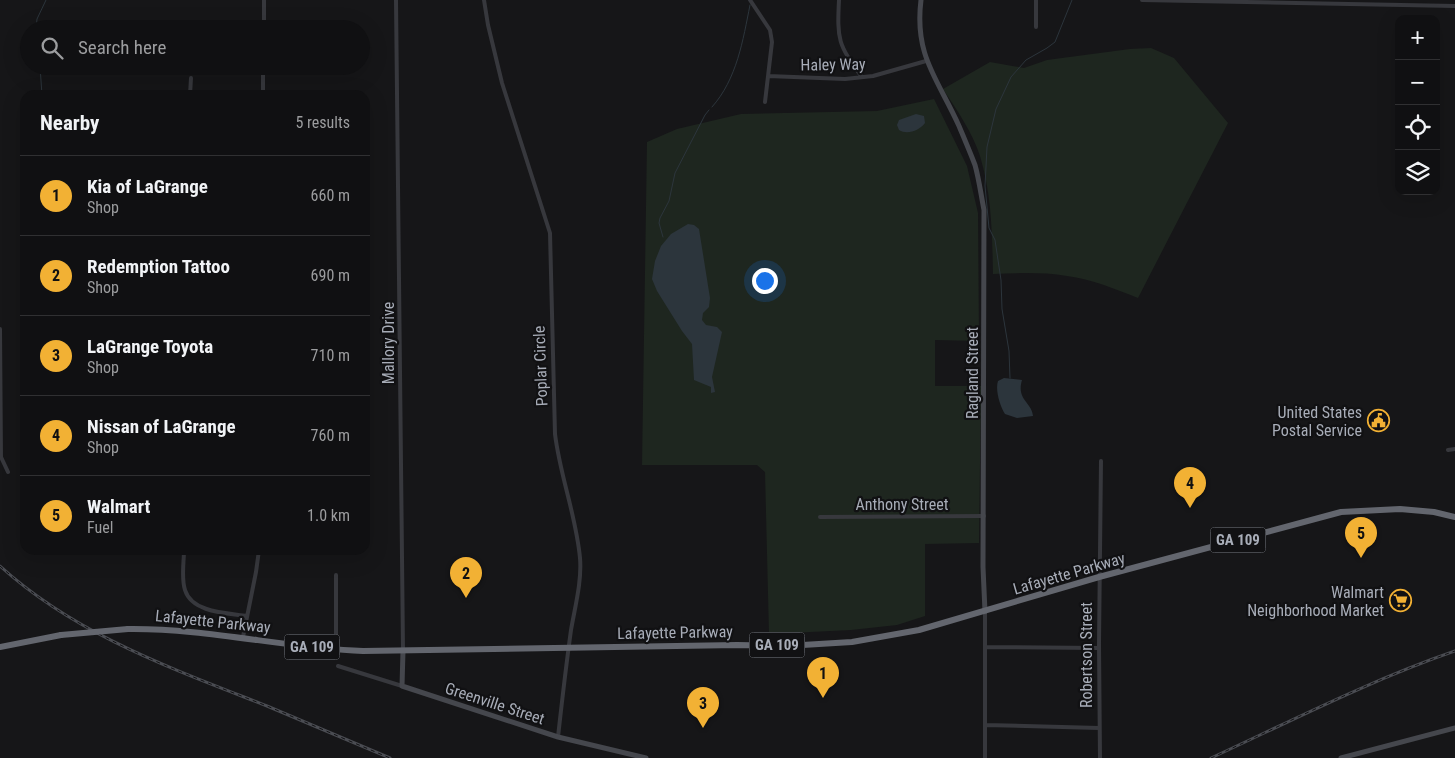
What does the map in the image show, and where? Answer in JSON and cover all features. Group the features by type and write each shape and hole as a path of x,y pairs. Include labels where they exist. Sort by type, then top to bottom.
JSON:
{"highway":[{"name":"Lafayette Parkway","path":"0,647 60,635 128,628 190,631 336,650 403,651 737,645 786,646 852,642 920,630 1099,578 1341,512 1400,509 1434,512 1455,517"}],"street":[{"path":"264,0 264,20"},
{"name":"Mallory Drive","path":"396,0 402,686"},
{"name":"Poplar Circle","path":"484,0 502,83 550,233 554,434 557,455 574,516 580,559 558,737"},
{"path":"750,0 770,30 772,42 765,102"},
{"path":"839,0 838,28 840,42 847,57 862,77"},
{"name":"Ragland Street","path":"922,0 921,36 926,61 958,124 975,165 984,210 985,758"},
{"path":"1036,0 1036,27"},
{"path":"1142,0 1455,6"},
{"name":"Haley Way","path":"768,76 844,79 873,76 926,61"},
{"path":"263,90 264,75"},
{"path":"190,90 191,78"},
{"path":"0,329 1,457 8,472"},
{"path":"1448,450 1455,449"},
{"name":"Robertson Street","path":"1100,758 1099,578 1101,461"},
{"name":"Anthony Street","path":"820,517 984,516"},
{"path":"184,555 184,589 191,600 211,610 247,616"},
{"path":"243,637 258,555"},
{"path":"336,575 336,650"},
{"path":"985,647 1099,648"},
{"name":"Greenville Street","path":"338,666 558,737 646,758"},
{"path":"985,724 1099,728"},
{"path":"1341,758 1455,728"}],"shaded area":[{"path":"1151,48 1174,58 1228,123 1138,298 1076,277 1040,273 993,274 989,200 980,156 959,113 943,89 990,62 1024,68 1047,60"},
{"path":"934,99 967,166 978,213 979,341 935,340 935,386 981,386 979,543 925,544 925,616 897,625 851,630 769,634 765,472 757,465 642,465 647,142 677,129 741,114 877,111"},
{"path":"916,114 924,116 925,123 922,126 909,132 899,130 897,125 899,120"},
{"path":"688,224 694,225 699,229 710,298 709,307 703,313 702,320 706,325 717,327 722,332 712,377 715,392 711,393 711,387 694,380 692,344 657,291 652,279 655,261 661,246 671,234"},
{"path":"1004,378 1022,380 1021,392 1033,416 1017,418 1005,414 997,389 998,381"}],"waterway":[{"path":"37,20 46,0"},
{"path":"1010,378 1009,351 1002,309 1001,280 995,240 989,228 985,186 987,147 996,109 1011,77 1026,60 1055,42 1072,0"},
{"path":"712,107 728,84 738,59 750,5"},
{"path":"41,75 42,90"},
{"path":"663,237 659,223 669,201 675,173 709,110"}],"railway":[{"path":"0,566 29,590 61,612 127,648 161,664 390,758"},
{"path":"1211,758 1362,688 1455,651"}],"place":[{"name":"United States Postal Service","path":"1378,421"},
{"name":"Nissan of LaGrange","path":"1190,508"},
{"name":"Walmart","path":"1361,558"},
{"name":"Redemption Tattoo","path":"466,598"},
{"name":"Walmart Neighborhood Market","path":"1400,601"},
{"name":"Kia of LaGrange","path":"823,698"},
{"name":"LaGrange Toyota","path":"703,728"}]}
